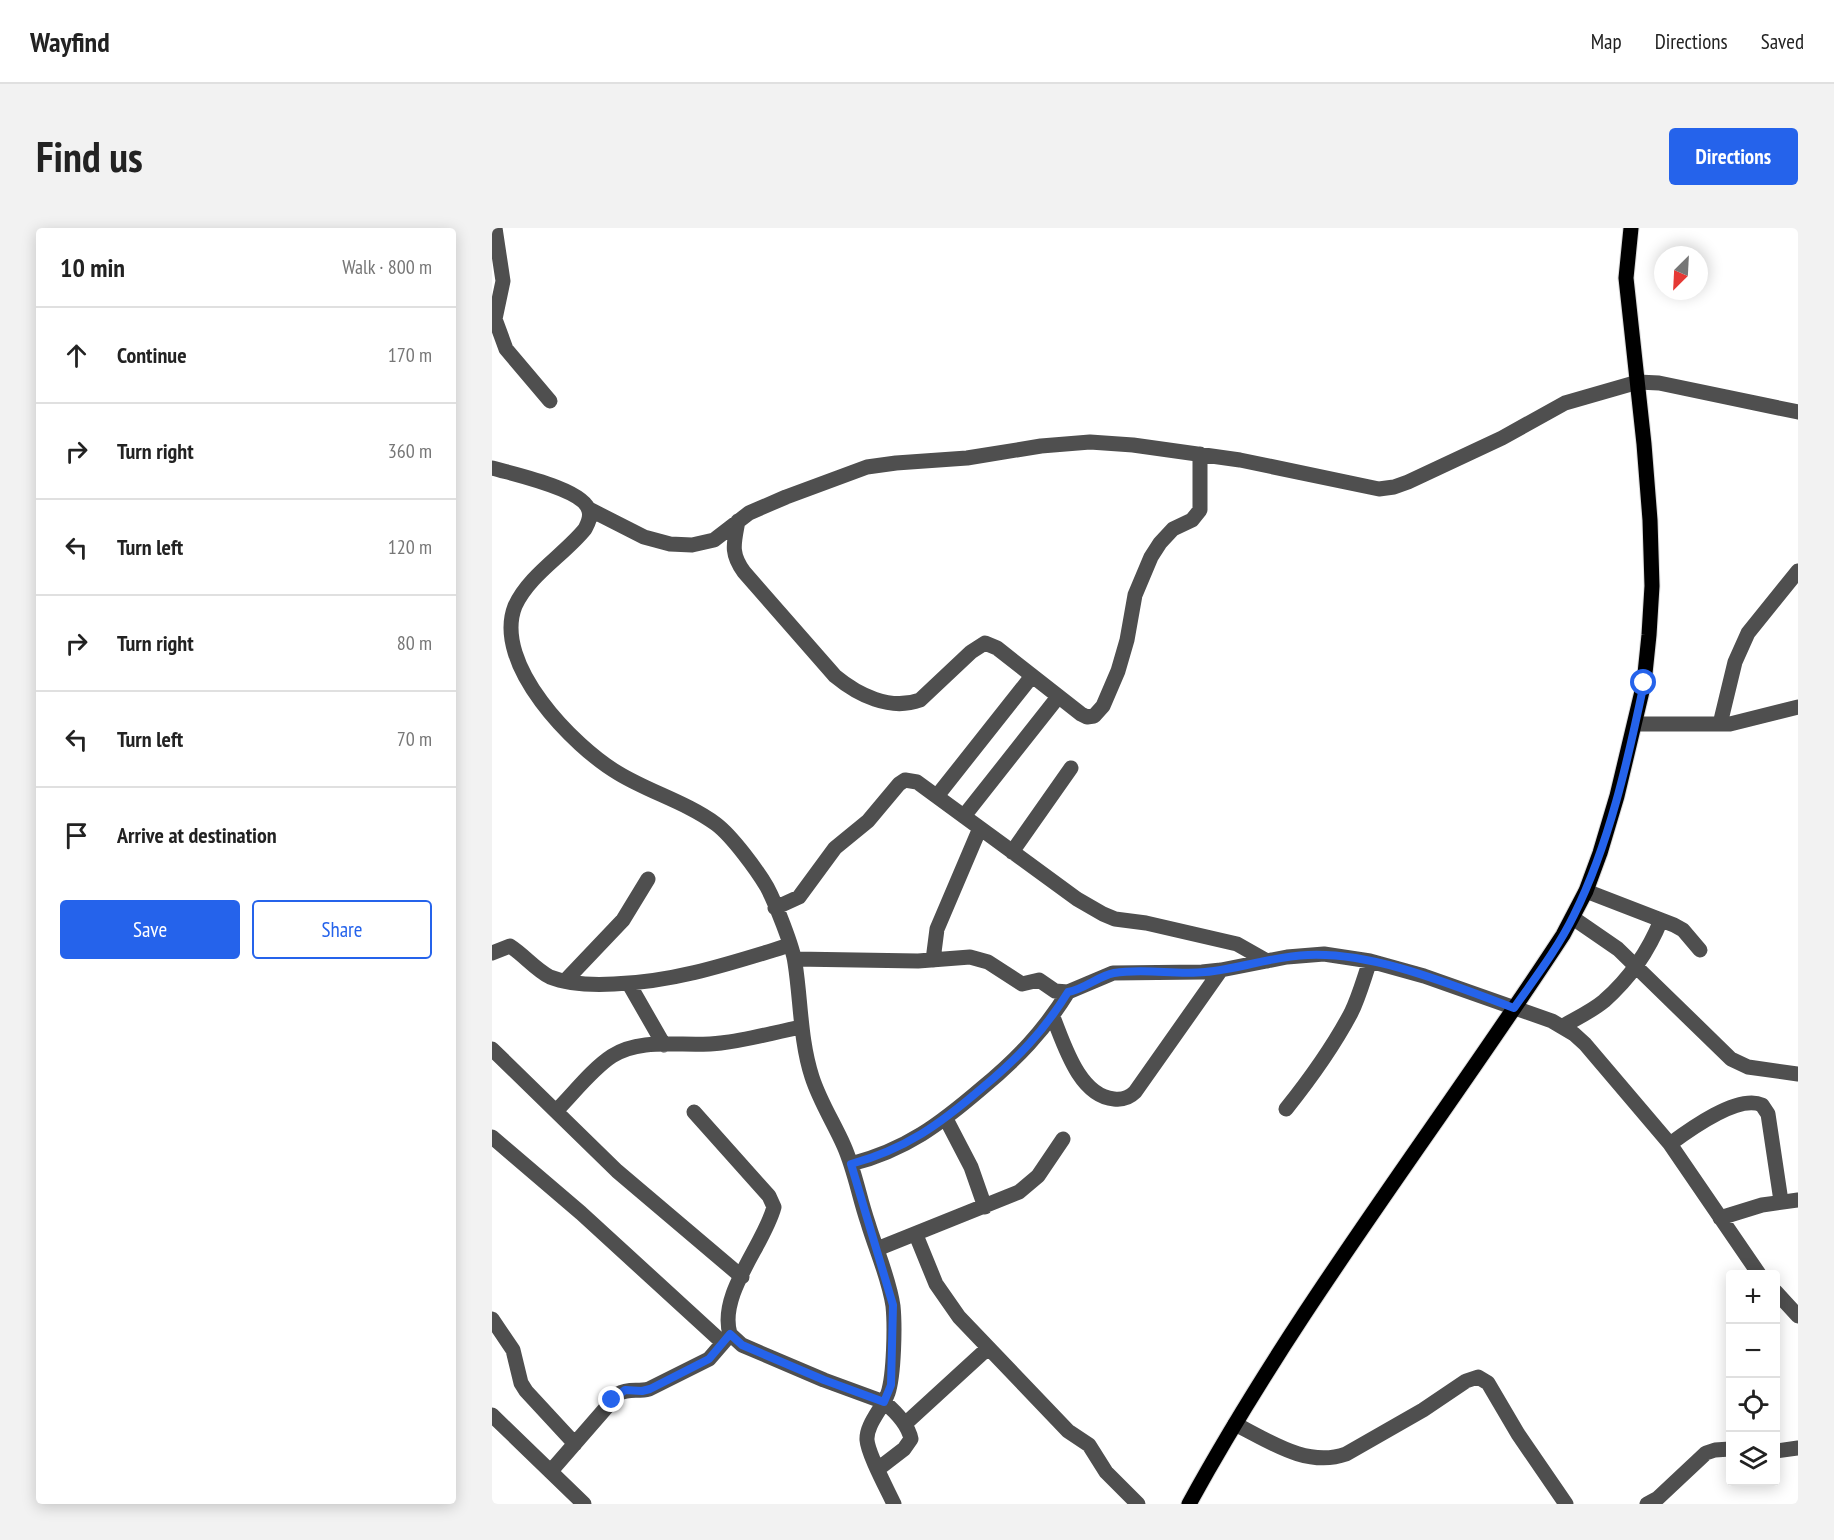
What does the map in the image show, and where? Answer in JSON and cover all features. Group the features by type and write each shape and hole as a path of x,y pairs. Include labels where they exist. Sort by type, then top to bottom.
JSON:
{"main road":[{"path":"1189,1504 1234,1424 1341,1259 1514,1008 1573,918 1586,891 1603,841 1644,683 1652,586 1650,520 1626,278 1631,228"}],"street":[{"path":"495,228 503,281 495,319 506,349 550,401"},
{"path":"492,468 564,490 583,500 589,509 644,537 670,544 692,545 705,543 724,534 749,513 786,497 851,472 879,465 967,458 1041,446 1090,442 1133,445 1240,460 1379,489 1394,487 1502,438 1565,403 1638,382 1659,383 1798,412"},
{"path":"738,521 734,541 736,561 835,676 847,686 862,694 895,704 911,703 920,700 979,645 986,643 997,648 1058,697 1088,717 1094,716 1102,706 1123,657 1135,595 1150,557 1173,529 1192,520 1200,510 1200,454"},
{"path":"589,509 589,520 585,529 535,579 513,611 513,639 520,668 551,716 601,762 635,783 704,816 725,832 766,886 776,908 792,952 811,1075 851,1164 891,1295 894,1319 891,1385 867,1436 869,1450 894,1504"},
{"path":"1720,724 1735,663 1748,633 1798,572"},
{"path":"937,796 1032,676"},
{"path":"964,816 1058,697"},
{"path":"1635,724 1741,723 1798,707"},
{"path":"1012,852 1071,768"},
{"path":"776,908 799,897 836,849 868,821 898,784 911,780 937,796 1077,899 1103,914 1237,944 1267,961"},
{"path":"933,960 937,929 980,828"},
{"path":"565,981 623,920 648,879"},
{"path":"1586,891 1683,930 1700,950"},
{"path":"1573,918 1608,941 1731,1059 1748,1067 1798,1074"},
{"path":"1563,1026 1604,1000 1636,966 1650,946 1661,920"},
{"path":"492,953 510,946 537,969 551,977 601,985 629,984 693,974 792,952 933,960 961,957 988,962 1022,984 1039,980 1055,991 1068,992 1113,973 1221,970 1287,957 1324,954 1370,961 1432,979 1563,1026 1585,1044 1670,1144 1756,1270"},
{"path":"1286,1109 1308,1082 1343,1027 1355,1003 1370,961"},
{"path":"1053,1017 1083,1081 1097,1094 1104,1097 1130,1097 1221,970"},
{"path":"629,984 664,1045"},
{"path":"851,1164 894,1149 919,1137 946,1119 1020,1054 1053,1017 1068,992"},
{"path":"556,1111 612,1056 641,1046 721,1043 802,1027"},
{"path":"492,1049 617,1171 742,1277"},
{"path":"1670,1144 1695,1125 1713,1116 1742,1104 1751,1102 1762,1105 1768,1114 1781,1201"},
{"path":"550,1471 618,1394 625,1390 650,1389 702,1363 715,1354 727,1339 731,1305 773,1213 773,1202 693,1112"},
{"path":"946,1119 970,1167 985,1207"},
{"path":"492,1137 727,1339 824,1380 884,1402 905,1424 911,1439 909,1444 878,1469"},
{"path":"877,1249 1008,1198 1030,1184 1063,1139"},
{"path":"1720,1218 1781,1201 1798,1200"},
{"path":"916,1235 940,1290 959,1317 1068,1431 1089,1445 1106,1472 1138,1504"},
{"path":"1780,1296 1798,1316"},
{"path":"492,1319 513,1350 526,1391 575,1444"},
{"path":"905,1424 988,1348"},
{"path":"1234,1424 1300,1455 1312,1458 1336,1457 1347,1454 1466,1381 1478,1377 1488,1383 1518,1434 1566,1504"},
{"path":"492,1415 584,1504"},
{"path":"1780,1450 1798,1448"},
{"path":"1647,1504 1658,1498 1706,1453 1726,1449"}],"route":[{"path":"612,1400 625,1390 650,1389 702,1363 715,1354 730,1334 742,1345 824,1380 884,1402 891,1385 893,1305 851,1164 894,1149 919,1137 946,1119 998,1075 1042,1032 1068,992 1100,978 1113,973 1221,970 1287,957 1324,954 1370,961 1424,976 1514,1008 1563,935 1586,891 1617,796 1644,683"}]}
